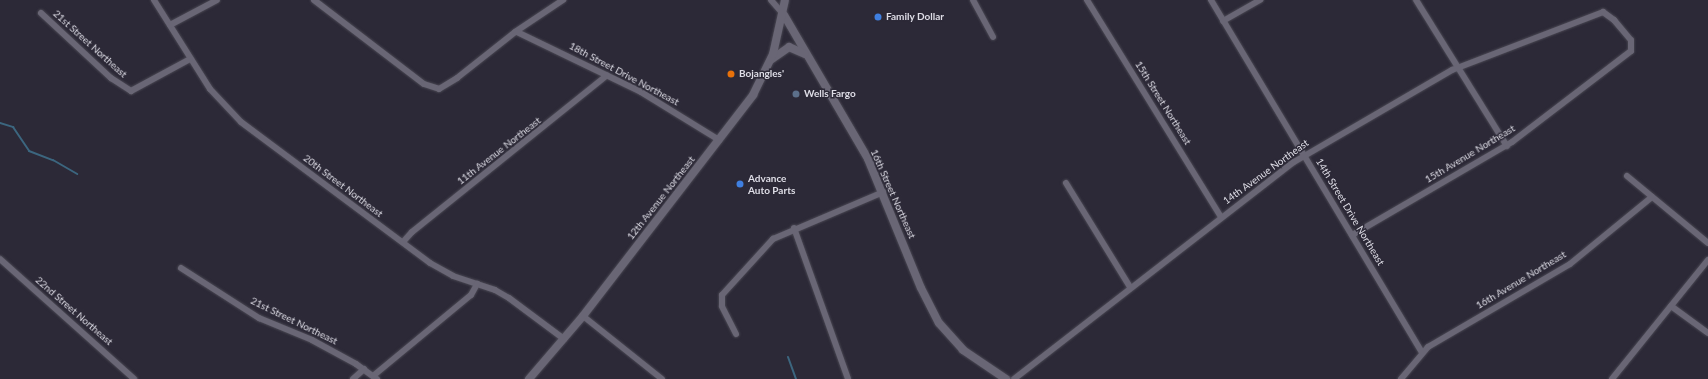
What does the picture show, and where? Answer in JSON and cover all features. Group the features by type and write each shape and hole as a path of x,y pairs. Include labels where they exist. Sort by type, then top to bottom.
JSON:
{"main road":[{"path":"784,15 785,0"},
{"name":"16th Street Northeast","path":"784,15 856,137 883,192 921,288 939,323 963,350 1006,379"},
{"name":"12th Avenue Northeast","path":"530,379 564,339 753,95 770,62 784,15"},
{"path":"770,62 782,50 789,48 796,48 807,56"}],"street":[{"name":"20th Street Northeast","path":"154,0 190,59 220,103 241,122 445,272 509,298 564,339"},
{"path":"170,25 217,0"},
{"path":"314,0 424,84 435,89 442,88 457,78 517,32 563,0"},
{"path":"771,0 784,15"},
{"path":"973,0 992,37"},
{"name":"15th Street Northeast","path":"1087,0 1221,217"},
{"name":"14th Street Drive Northeast","path":"1211,0 1422,353"},
{"path":"1223,21 1260,0"},
{"path":"1416,0 1459,67 1506,146"},
{"name":"14th Avenue Northeast","path":"1014,379 1221,217 1304,156 1459,67 1603,12 1614,20 1631,40 1631,50"},
{"name":"21st Street Northeast","path":"41,13 111,78 131,91 190,59"},
{"name":"18th Street Drive Northeast","path":"517,32 607,75 668,107 719,140"},
{"name":"15th Avenue Northeast","path":"1352,235 1506,146 1631,50"},
{"name":"11th Avenue Northeast","path":"403,242 412,232 607,75"},
{"path":"1627,176 1708,243"},
{"path":"1066,183 1130,287"},
{"path":"736,334 721,303 724,292 772,239 794,228 883,192"},
{"name":"16th Avenue Northeast","path":"1401,379 1422,353 1570,264 1652,197"},
{"path":"794,228 848,379"},
{"name":"22nd Street Northeast","path":"0,259 134,379"},
{"path":"1612,379 1708,260"},
{"name":"21st Street Northeast","path":"181,268 259,318 312,340 364,369 375,377"},
{"path":"375,377 470,295 477,284"},
{"path":"1671,306 1708,333"},
{"path":"582,316 662,379"},
{"path":"352,379 364,369"}],"waterway":[{"path":"0,123 13,127 29,151 53,160 77,174"},
{"path":"788,357 796,379"}],"place":[{"name":"Family Dollar","path":"878,17"},
{"name":"Bojangles'","path":"731,74"},
{"name":"Wells Fargo","path":"796,94"},
{"name":"Advance Auto Parts","path":"740,184"}]}
